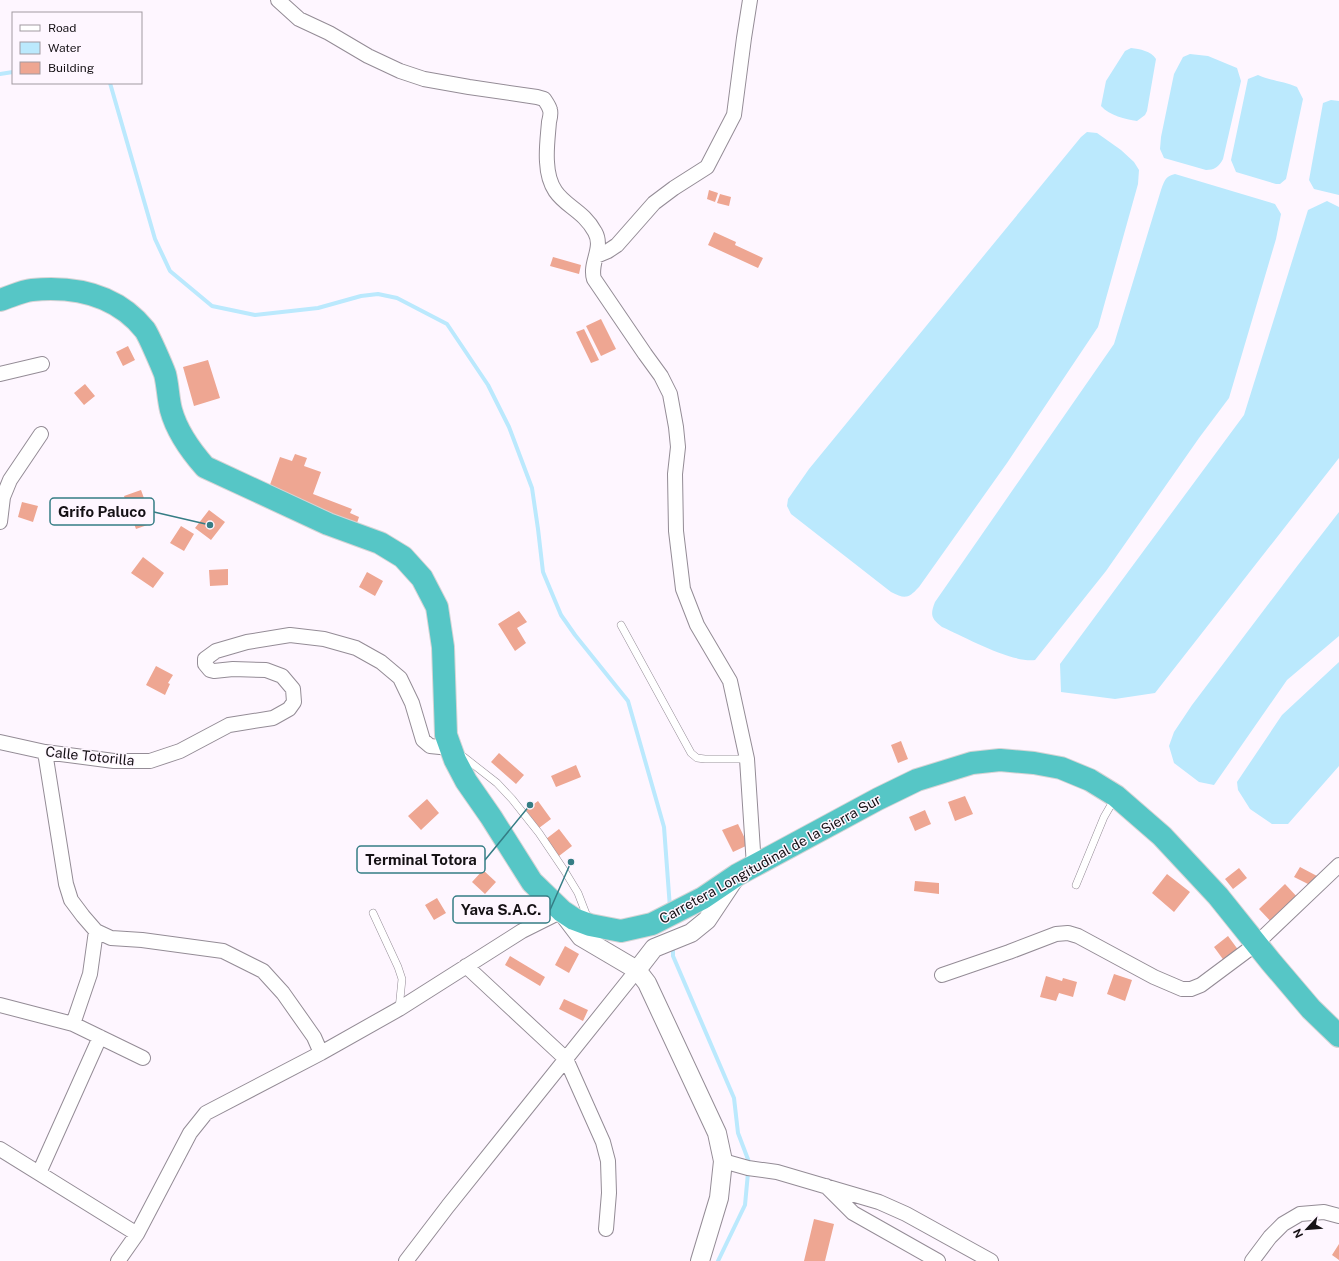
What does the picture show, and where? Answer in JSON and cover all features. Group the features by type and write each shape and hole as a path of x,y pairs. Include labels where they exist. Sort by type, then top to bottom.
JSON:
{"highway":[{"name":"Carretera Longitudinal de la Sierra Sur","path":"0,300 31,290 61,289 90,293 112,302 130,315 146,331 165,374 171,410 180,433 191,451 205,467 328,524 380,543 404,557 422,578 437,607 443,647 446,735 450,748 466,782 491,817 532,882 562,911 574,919 590,925 621,931 652,924 703,898 746,871 878,799 917,780 972,763 1000,760 1034,763 1061,768 1090,780 1116,796 1162,836 1218,896 1311,1009 1339,1036"}],"street":[{"path":"278,0 299,19 329,33 368,56 400,71 424,79 469,87 537,96 544,99 550,109 547,162 550,182 554,190 565,202 584,218 594,230 599,244 592,274 594,279 661,376 670,394 674,412 678,447 674,474 676,531 683,589 697,625 730,681 747,759 746,871 707,920 691,933 654,948 406,1261"},
{"path":"596,256 617,245 654,203 707,167 734,115 750,0"},
{"path":"0,374 42,364"},
{"path":"0,522 2,499 10,480 41,434"},
{"name":"Calle Totorilla","path":"0,742 45,752 114,761 150,761 180,751 229,725 273,718 290,709 294,702 294,689 282,676 266,670 233,669 214,671 210,670 204,664 205,658 216,651 247,642 290,635 324,639 356,648 381,662 400,678 412,703 423,740 430,746 450,748"},
{"path":"45,752 66,884 71,900 96,931 111,938 142,940 223,951 263,971 283,993 314,1037 321,1053"},
{"path":"942,975 1056,934 1068,933 1078,936 1154,977 1182,989 1191,989 1201,985 1256,944 1339,865"},
{"path":"118,1261 137,1234 190,1133 206,1113 321,1053 399,1009 522,931 562,911 581,937 637,970 647,983 717,1133 723,1160 719,1198 700,1261"},
{"path":"73,1024 90,974 96,931"},
{"path":"466,966 566,1059 605,1148 608,1161 609,1193 606,1229"},
{"path":"0,1005 73,1024 143,1058"},
{"path":"39,1173 100,1037"},
{"path":"0,1148 137,1234"},
{"path":"723,1160 748,1168 777,1172 879,1202 906,1214 991,1261"},
{"path":"825,1186 853,1213 938,1261"},
{"path":"1252,1261 1270,1237 1283,1224 1300,1214 1324,1212 1339,1216"}],"lane":[{"path":"621,625 691,752 698,758 705,759 747,759"},
{"path":"450,748 497,783 512,799 564,870 578,893 590,925"},
{"path":"1076,885 1104,817 1116,796"},
{"path":"373,914 398,966 402,979 399,1009"}],"water":[{"path":"1131,48 1148,52 1156,59 1147,111 1145,115 1137,121 1113,115 1101,106 1106,81 1125,51"},
{"path":"1190,54 1208,56 1237,68 1241,81 1223,159 1216,168 1206,170 1164,158 1160,149 1161,137 1174,74 1183,57"},
{"path":"1258,75 1297,87 1303,99 1286,179 1280,184 1236,172 1231,160 1248,79"},
{"path":"1331,100 1339,101 1339,195 1314,189 1309,180 1323,103"},
{"path":"1087,132 1097,133 1121,150 1134,162 1139,170 1138,184 1098,327 1007,463 919,587 909,596 903,597 891,592 791,514 787,506 788,499 809,469 1081,137"},
{"path":"1175,174 1275,204 1281,214 1276,239 1229,398 1199,438 1106,571 1035,660 1025,660 1001,654 942,627 932,616 932,610 935,602 1114,344 1161,190 1167,178"},
{"path":"1327,201 1339,207 1339,458 1155,693 1115,699 1061,692 1060,664 1244,415 1308,210"},
{"path":"1339,512 1339,636 1287,680 1214,785 1199,782 1174,763 1169,746 1174,732 1192,705"},
{"path":"1339,662 1339,766 1288,824 1272,824 1250,809 1238,790 1237,782 1282,715"}],"building":[{"path":"709,190 718,193 715,202 707,199"},
{"path":"720,194 731,197 729,206 717,203"},
{"path":"714,232 736,242 735,245 763,258 758,268 708,245"},
{"path":"553,257 581,265 579,274 550,266"},
{"path":"601,319 616,349 601,356 586,326"},
{"path":"584,329 599,360 591,363 576,332"},
{"path":"128,346 135,360 123,366 116,352"},
{"path":"208,360 220,398 194,406 183,367"},
{"path":"85,384 95,396 84,405 74,393"},
{"path":"295,454 307,458 304,466 321,472 313,494 352,509 350,513 359,517 356,526 267,493 280,457 292,461"},
{"path":"141,490 153,523 136,529 124,496"},
{"path":"22,502 38,506 33,522 18,517"},
{"path":"209,510 225,522 211,540 195,528"},
{"path":"181,526 194,534 184,551 170,543"},
{"path":"143,557 164,573 153,588 131,573"},
{"path":"228,569 228,585 210,586 209,570"},
{"path":"367,572 383,581 375,596 359,587"},
{"path":"519,611 527,622 517,628 526,643 515,651 498,624"},
{"path":"156,666 173,675 168,683 170,684 165,695 146,685"},
{"path":"901,741 908,759 898,763 891,745"},
{"path":"499,753 524,775 516,784 491,762"},
{"path":"576,765 581,777 556,787 551,776"},
{"path":"965,796 973,814 955,821 948,802"},
{"path":"427,799 439,813 421,830 408,816"},
{"path":"538,801 551,819 539,828 526,810"},
{"path":"925,810 931,824 915,831 909,817"},
{"path":"738,824 748,845 733,852 722,830"},
{"path":"559,829 572,846 559,856 546,839"},
{"path":"1300,867 1317,876 1312,886 1294,877"},
{"path":"1239,868 1247,878 1233,889 1225,879"},
{"path":"483,870 496,882 485,894 472,882"},
{"path":"1167,874 1190,892 1174,912 1152,893"},
{"path":"915,881 939,883 939,894 914,891"},
{"path":"1285,884 1300,900 1274,925 1259,909"},
{"path":"437,898 446,913 434,920 425,905"},
{"path":"1228,936 1239,951 1225,962 1214,947"},
{"path":"565,946 579,954 569,973 555,965"},
{"path":"510,956 545,977 540,986 505,965"},
{"path":"1114,974 1132,980 1125,1001 1107,994"},
{"path":"1046,976 1062,981 1063,978 1077,982 1073,997 1059,993 1056,1001 1040,997"},
{"path":"564,999 588,1010 583,1021 559,1009"},
{"path":"814,1219 834,1224 825,1261 804,1261"},
{"path":"1339,1244 1339,1260 1332,1255"}],"waterway":[{"path":"0,74 12,72"},
{"path":"110,84 155,239 170,271 212,306 255,315 318,308 361,296 378,294 397,298 447,324 488,385 509,427 532,488 543,572 561,615 575,635 628,701 664,827 670,908"},
{"path":"673,946 673,956 734,1098 738,1133 749,1162 745,1205 718,1261"}],"place":[{"name":"Grifo Paluco","path":"210,525"},
{"name":"Terminal Totora","path":"530,805"},
{"name":"Yava S.A.C.","path":"571,862"}]}
